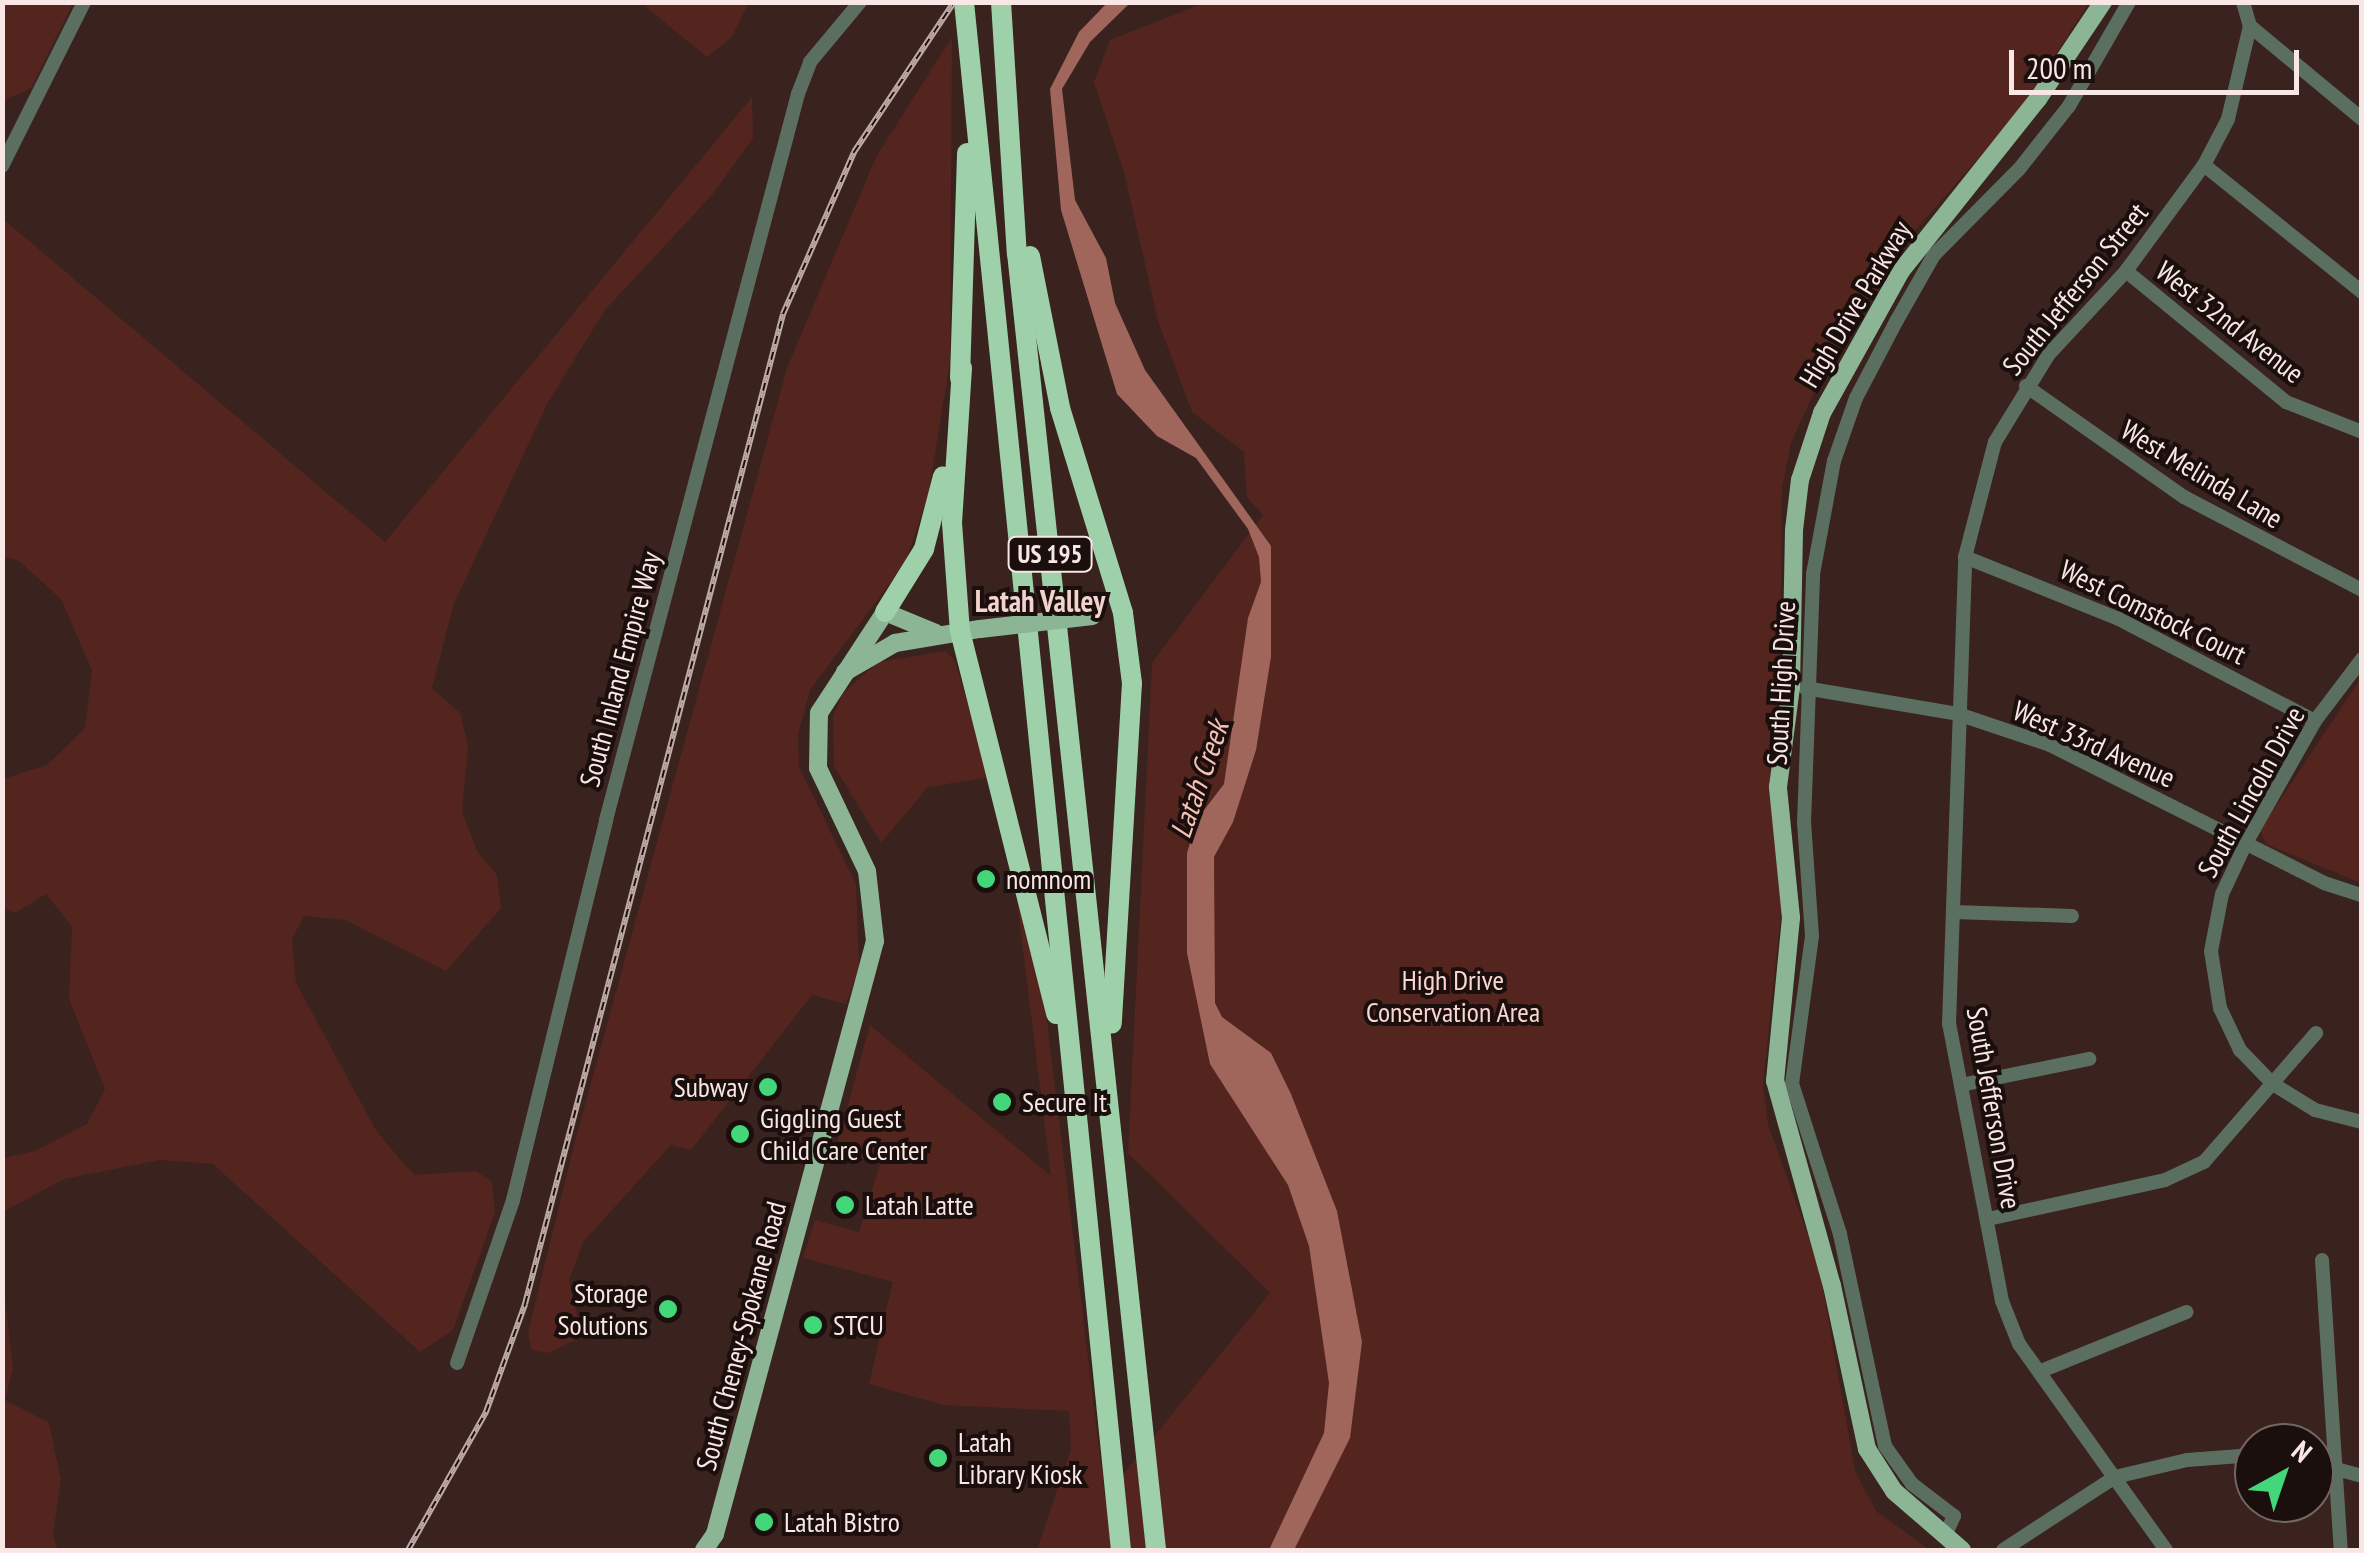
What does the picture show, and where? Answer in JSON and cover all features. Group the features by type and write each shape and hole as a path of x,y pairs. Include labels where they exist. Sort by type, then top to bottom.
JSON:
{"highway":[{"name":"US 195","path":"964,2 1121,1550"},
{"name":"US 195","path":"1001,2 1017,252 1156,1550"},
{"path":"968,61 962,368 952,523 970,630 1076,1103"},
{"path":"1004,62 1046,346 1123,612 1132,755 1118,857 1110,1105"},
{"path":"884,612 932,527 962,368"}],"main road":[{"name":"High Drive Parkway","path":"1791,687 1800,480 1835,387 1916,247 1998,150 2103,2"},
{"path":"884,612 936,633"},
{"name":"South Cheney-Spokane Road","path":"704,1550 715,1534 873,957 876,926 868,872 815,754 819,712 837,678 884,612"},
{"path":"837,678 882,648 936,633 1123,612"},
{"name":"South High Drive","path":"1791,687 1778,787 1792,918 1775,1081 1832,1286 1866,1449 1910,1508 1962,1550"}],"street":[{"path":"2,166 84,2"},
{"name":"South Inland Empire Way","path":"457,1363 514,1200 596,856 798,94 810,62 860,2"},
{"name":"South High Drive","path":"1945,1536 1954,1516 1912,1484 1885,1446 1840,1234 1792,1084 1812,936 1804,823 1822,506 1856,398 1934,255 2020,168 2093,67 2129,2"},
{"path":"2243,2 2250,26 2362,119"},
{"name":"South Jefferson Street","path":"1958,714 1966,557 1996,442 2026,386 2126,271 2204,165 2228,119 2250,26"},
{"path":"2070,51 2093,67"},
{"path":"1998,150 2020,168"},
{"path":"2204,165 2362,292"},
{"name":"West 32nd Avenue","path":"2126,271 2286,402 2362,432"},
{"name":"West Melinda Lane","path":"2026,386 2184,497 2362,590"},
{"path":"1835,387 1856,398"},
{"name":"West Comstock Court","path":"1966,557 2117,618 2315,721"},
{"name":"South Lincoln Drive","path":"2362,659 2315,721 2246,844 2222,894 2212,952 2220,1008 2240,1050 2273,1084 2314,1110 2362,1122"},
{"name":"West 33rd Avenue","path":"1791,687 1958,714 2050,745 2246,844 2362,895"},
{"name":"South Jefferson Drive","path":"1958,714 1949,1024 2002,1301 2019,1344 2166,1550"},
{"path":"1954,912 2072,916"},
{"path":"1988,1220 2166,1180 2204,1162 2316,1033"},
{"path":"1960,1085 2089,1059"},
{"path":"2322,1260 2341,1550"},
{"path":"2041,1372 2186,1312"},
{"path":"2003,1550 2115,1477 2187,1460 2234,1456"},
{"path":"2336,1466 2362,1476"}],"green space":[{"name":"High Drive Conservation Area","path":"1207,2 2089,3 2019,111 1907,240 1816,388 1791,443 1782,489 1780,680 1770,766 1782,903 1763,1085 1768,1124 1819,1267 1855,1471 1876,1511 1930,1550 1037,1550 1071,1449 1069,1411 943,1405 869,1384 893,1282 803,1258 815,1220 859,1232 880,1164 835,1151 870,1025 1051,1176 1011,853 1047,1021 1105,1497 1270,1293 1128,1153 1152,663 1263,515 1247,497 1244,452 1192,412 1158,321 1124,172 1094,82 1110,40"},
{"path":"2,3 73,3 31,88 3,101"},
{"path":"641,3 749,3 731,38 707,57"},
{"path":"952,37 950,362 928,496 905,563 810,690 798,735 799,767 856,884 859,967 846,1004 812,995 691,1150 671,1145 583,1242 569,1281 582,1336 549,1353 532,1350 528,1333 574,1145 787,368 876,157"},
{"path":"752,97 753,138 712,195 605,310 547,404 453,606 432,688 461,714 468,748 462,812 477,851 497,875 501,908 446,971 345,920 304,916 292,939 296,983 377,1132 414,1175 476,1171 492,1182 495,1212 453,1330 420,1352 213,1164 159,1160 64,1179 3,1212 3,1158 35,1151 87,1124 105,1089 69,999 72,927 46,894 15,913 3,907 3,779 47,765 85,728 92,670 61,599 19,561 3,556 3,219 385,542"},
{"path":"945,651 954,659 990,777 928,787 881,843 834,766 833,716 843,693 878,662"},
{"path":"2361,678 2361,883 2266,844 2260,830"},
{"path":"3,1282 13,1368 5,1400 49,1423 61,1480 53,1534 58,1550 3,1550"}],"shaded area":[{"path":"1107,3 1130,3 1090,42 1062,89 1075,200 1106,258 1115,303 1145,370 1271,546 1271,657 1256,750 1233,822 1214,857 1215,1003 1222,1017 1271,1053 1291,1094 1337,1211 1362,1342 1350,1438 1294,1550 1269,1550 1324,1433 1329,1383 1309,1246 1288,1185 1210,1064 1187,953 1187,853 1198,818 1224,784 1248,618 1261,582 1259,557 1248,529 1196,458 1157,436 1117,394 1061,210 1050,89 1079,32"}],"railway":[{"path":"408,1550 486,1412 525,1304 783,314 854,152 954,2"}],"place":[{"name":"nomnom","path":"986,879"},
{"name":"Subway","path":"768,1087"},
{"name":"Secure It","path":"1002,1102"},
{"name":"Giggling Guest Child Care Center","path":"740,1134"},
{"name":"Latah Latte","path":"845,1205"},
{"name":"Storage Solutions","path":"668,1309"},
{"name":"STCU","path":"813,1325"},
{"name":"Latah Library Kiosk","path":"938,1458"},
{"name":"Latah Bistro","path":"764,1522"}],"district":[{"name":"Latah Valley","path":"1040,601"}],"water label":[{"name":"Latah Creek","path":"1199,779"}]}
